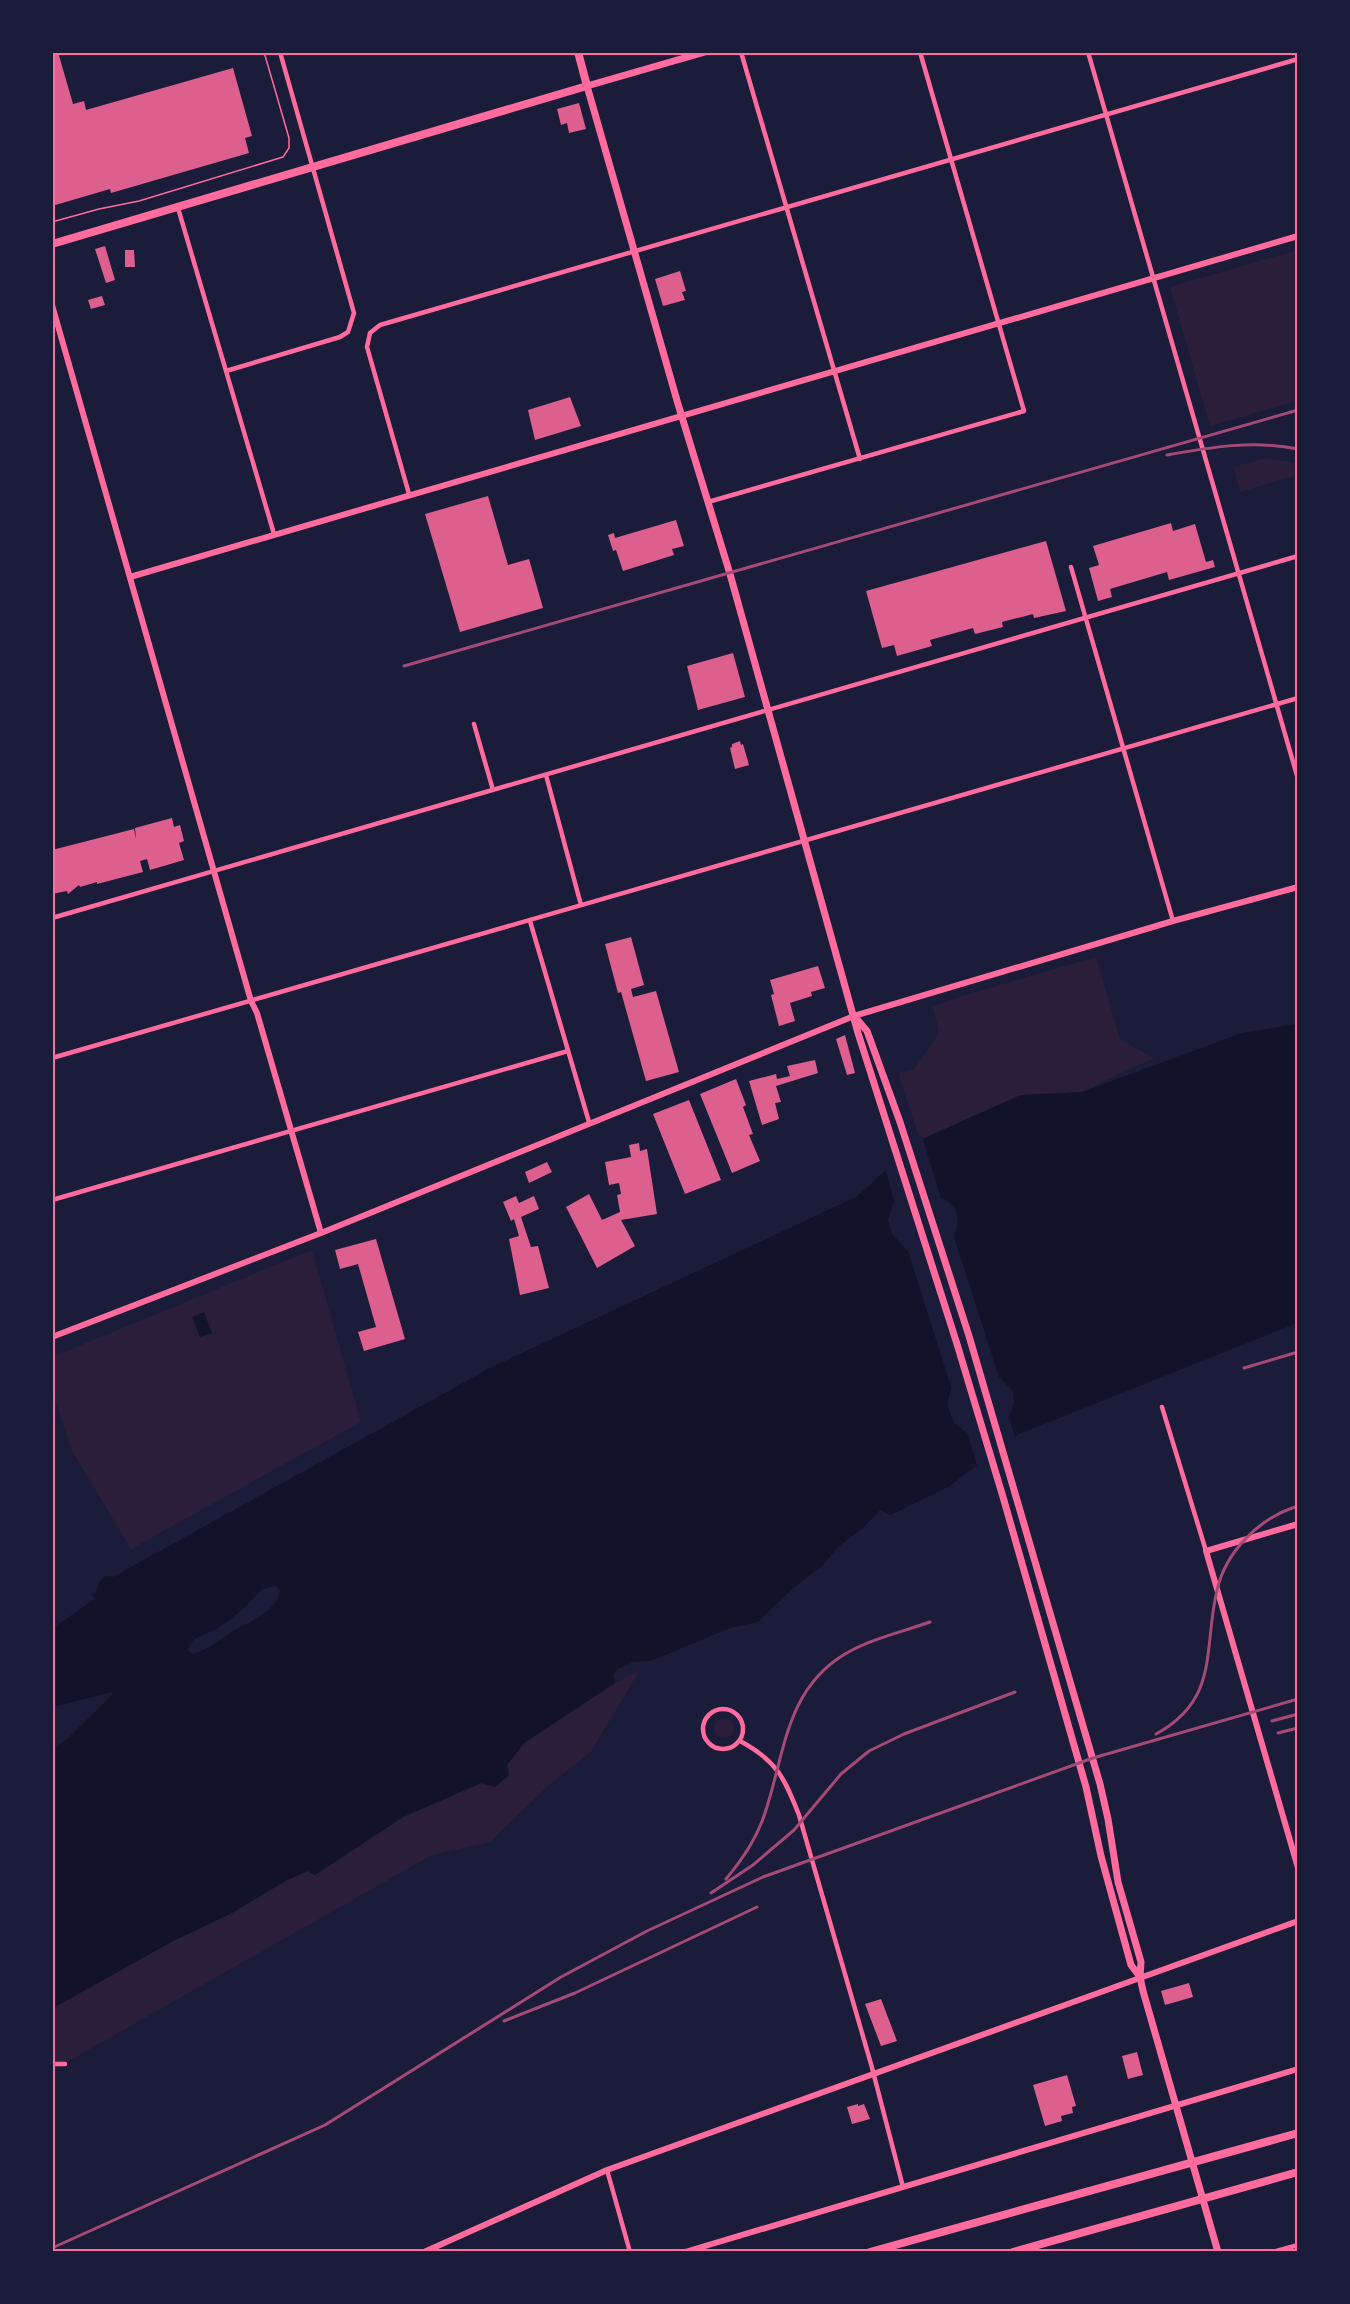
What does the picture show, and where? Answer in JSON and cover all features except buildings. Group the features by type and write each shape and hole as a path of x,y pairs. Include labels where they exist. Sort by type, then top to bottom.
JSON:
{"highway":[{"path":"870,2252 1298,2133"},
{"path":"1013,2252 1298,2172"}],"main road":[{"path":"578,52 886,1126 1004,1497 1086,1787 1101,1856 1131,1965 1140,1977"},
{"path":"52,244 705,52"},
{"path":"854,1016 867,1031 900,1122 969,1336 1100,1784 1118,1882 1141,1962 1140,1977 1218,2251"}],"street":[{"path":"226,371 340,337 348,333 352,325 354,313 352,303 280,52"},
{"path":"741,52 860,459"},
{"path":"708,502 1024,411 920,52"},
{"path":"1088,52 1298,779"},
{"path":"409,494 367,347 370,333 380,325 1298,59"},
{"path":"178,208 273,534"},
{"path":"130,577 1298,236"},
{"path":"52,305 251,1001 258,1013 321,1233"},
{"path":"52,918 756,714 767,708 1298,556"},
{"path":"1071,567 1173,921"},
{"path":"52,1058 1298,698"},
{"path":"474,724 493,790"},
{"path":"546,775 581,905"},
{"path":"52,1337 321,1233 854,1016 1173,921 1298,887"},
{"path":"530,921 589,1122"},
{"path":"52,1200 568,1051"},
{"path":"1162,1407 1298,1868"},
{"path":"1206,1551 1298,1524"},
{"path":"720,1709 733,1712 742,1722 740,1741 729,1749 716,1749 710,1745 702,1728 708,1716 720,1709"},
{"path":"740,1741 756,1750 777,1768 785,1780 799,1815 903,2187"},
{"path":"424,2252 607,2170 1298,1921"},
{"path":"52,2064 65,2064"},
{"path":"685,2252 1298,2068"},
{"path":"607,2170 630,2252"},
{"path":"1273,2252 1298,2245"}],"path":[{"path":"52,222 139,201 283,157 289,148 289,138 264,52"}],"shaded area":[{"path":"1297,250 1297,401 1210,426 1170,287"},
{"path":"1265,458 1297,463 1297,475 1240,492 1233,467"},
{"path":"1096,957 1120,1039 1154,1058 1082,1092 1021,1095 920,1140 898,1073 914,1069 939,1033 933,1007 955,998"},
{"path":"1297,1024 1297,1323 1019,1434 948,1487 890,1515 880,1510 863,1528 838,1547 823,1565 792,1589 758,1622 730,1628 651,1661 633,1662 618,1669 613,1674 615,1683 524,1743 507,1765 509,1775 495,1787 481,1783 403,1817 315,1875 308,1871 287,1880 232,1913 173,1941 53,2008 53,1750 112,1695 112,1692 53,1707 53,1628 95,1599 92,1594 96,1592 100,1581 105,1576 113,1577 490,1368 856,1197 920,1140 1021,1095 1082,1092 1242,1033","holes":["276,1586 280,1591 273,1605 260,1616 203,1650 193,1654 187,1650 194,1639 218,1628 241,1611 262,1589"]},
{"path":"312,1250 361,1422 131,1549 72,1451 53,1393 52,1357"},
{"path":"204,1312 212,1333 200,1337 192,1317"},
{"path":"640,1670 590,1753 549,1785 490,1842 432,1855 53,2070 53,2008 173,1941 232,1913 287,1880 308,1871 315,1875 403,1817 482,1783 507,1765 524,1743 615,1683"},
{"path":"724,1718 731,1721 734,1728 731,1735 724,1738 717,1735 714,1728 717,1721"}],"pier":[{"path":"922,1136 941,1198 949,1202 956,1210 958,1222 954,1237 999,1377 1013,1391 1014,1403 1009,1418 1016,1440 978,1468 967,1433 954,1423 949,1410 951,1387 908,1251 892,1234 888,1220 894,1201 885,1168"}],"railway":[{"path":"404,666 1298,410"},
{"path":"1167,455 1216,447 1248,445 1298,449"},
{"path":"1244,1368 1298,1352"},
{"path":"1156,1734 1176,1720 1191,1705 1200,1689 1205,1671 1217,1590 1228,1562 1246,1538 1257,1528 1282,1512 1295,1507"},
{"path":"726,1879 744,1856 758,1831 772,1791 790,1725 810,1686 825,1669 845,1654 875,1640 930,1622"},
{"path":"711,1893 753,1865 794,1830 841,1774 869,1751 904,1734 1015,1692"},
{"path":"52,2248 325,2125 561,1977 647,1931 763,1877 1093,1758 1298,1699"},
{"path":"1272,1721 1298,1714"},
{"path":"1278,1733 1298,1728"},
{"path":"504,2021 575,1993 757,1907"}]}
